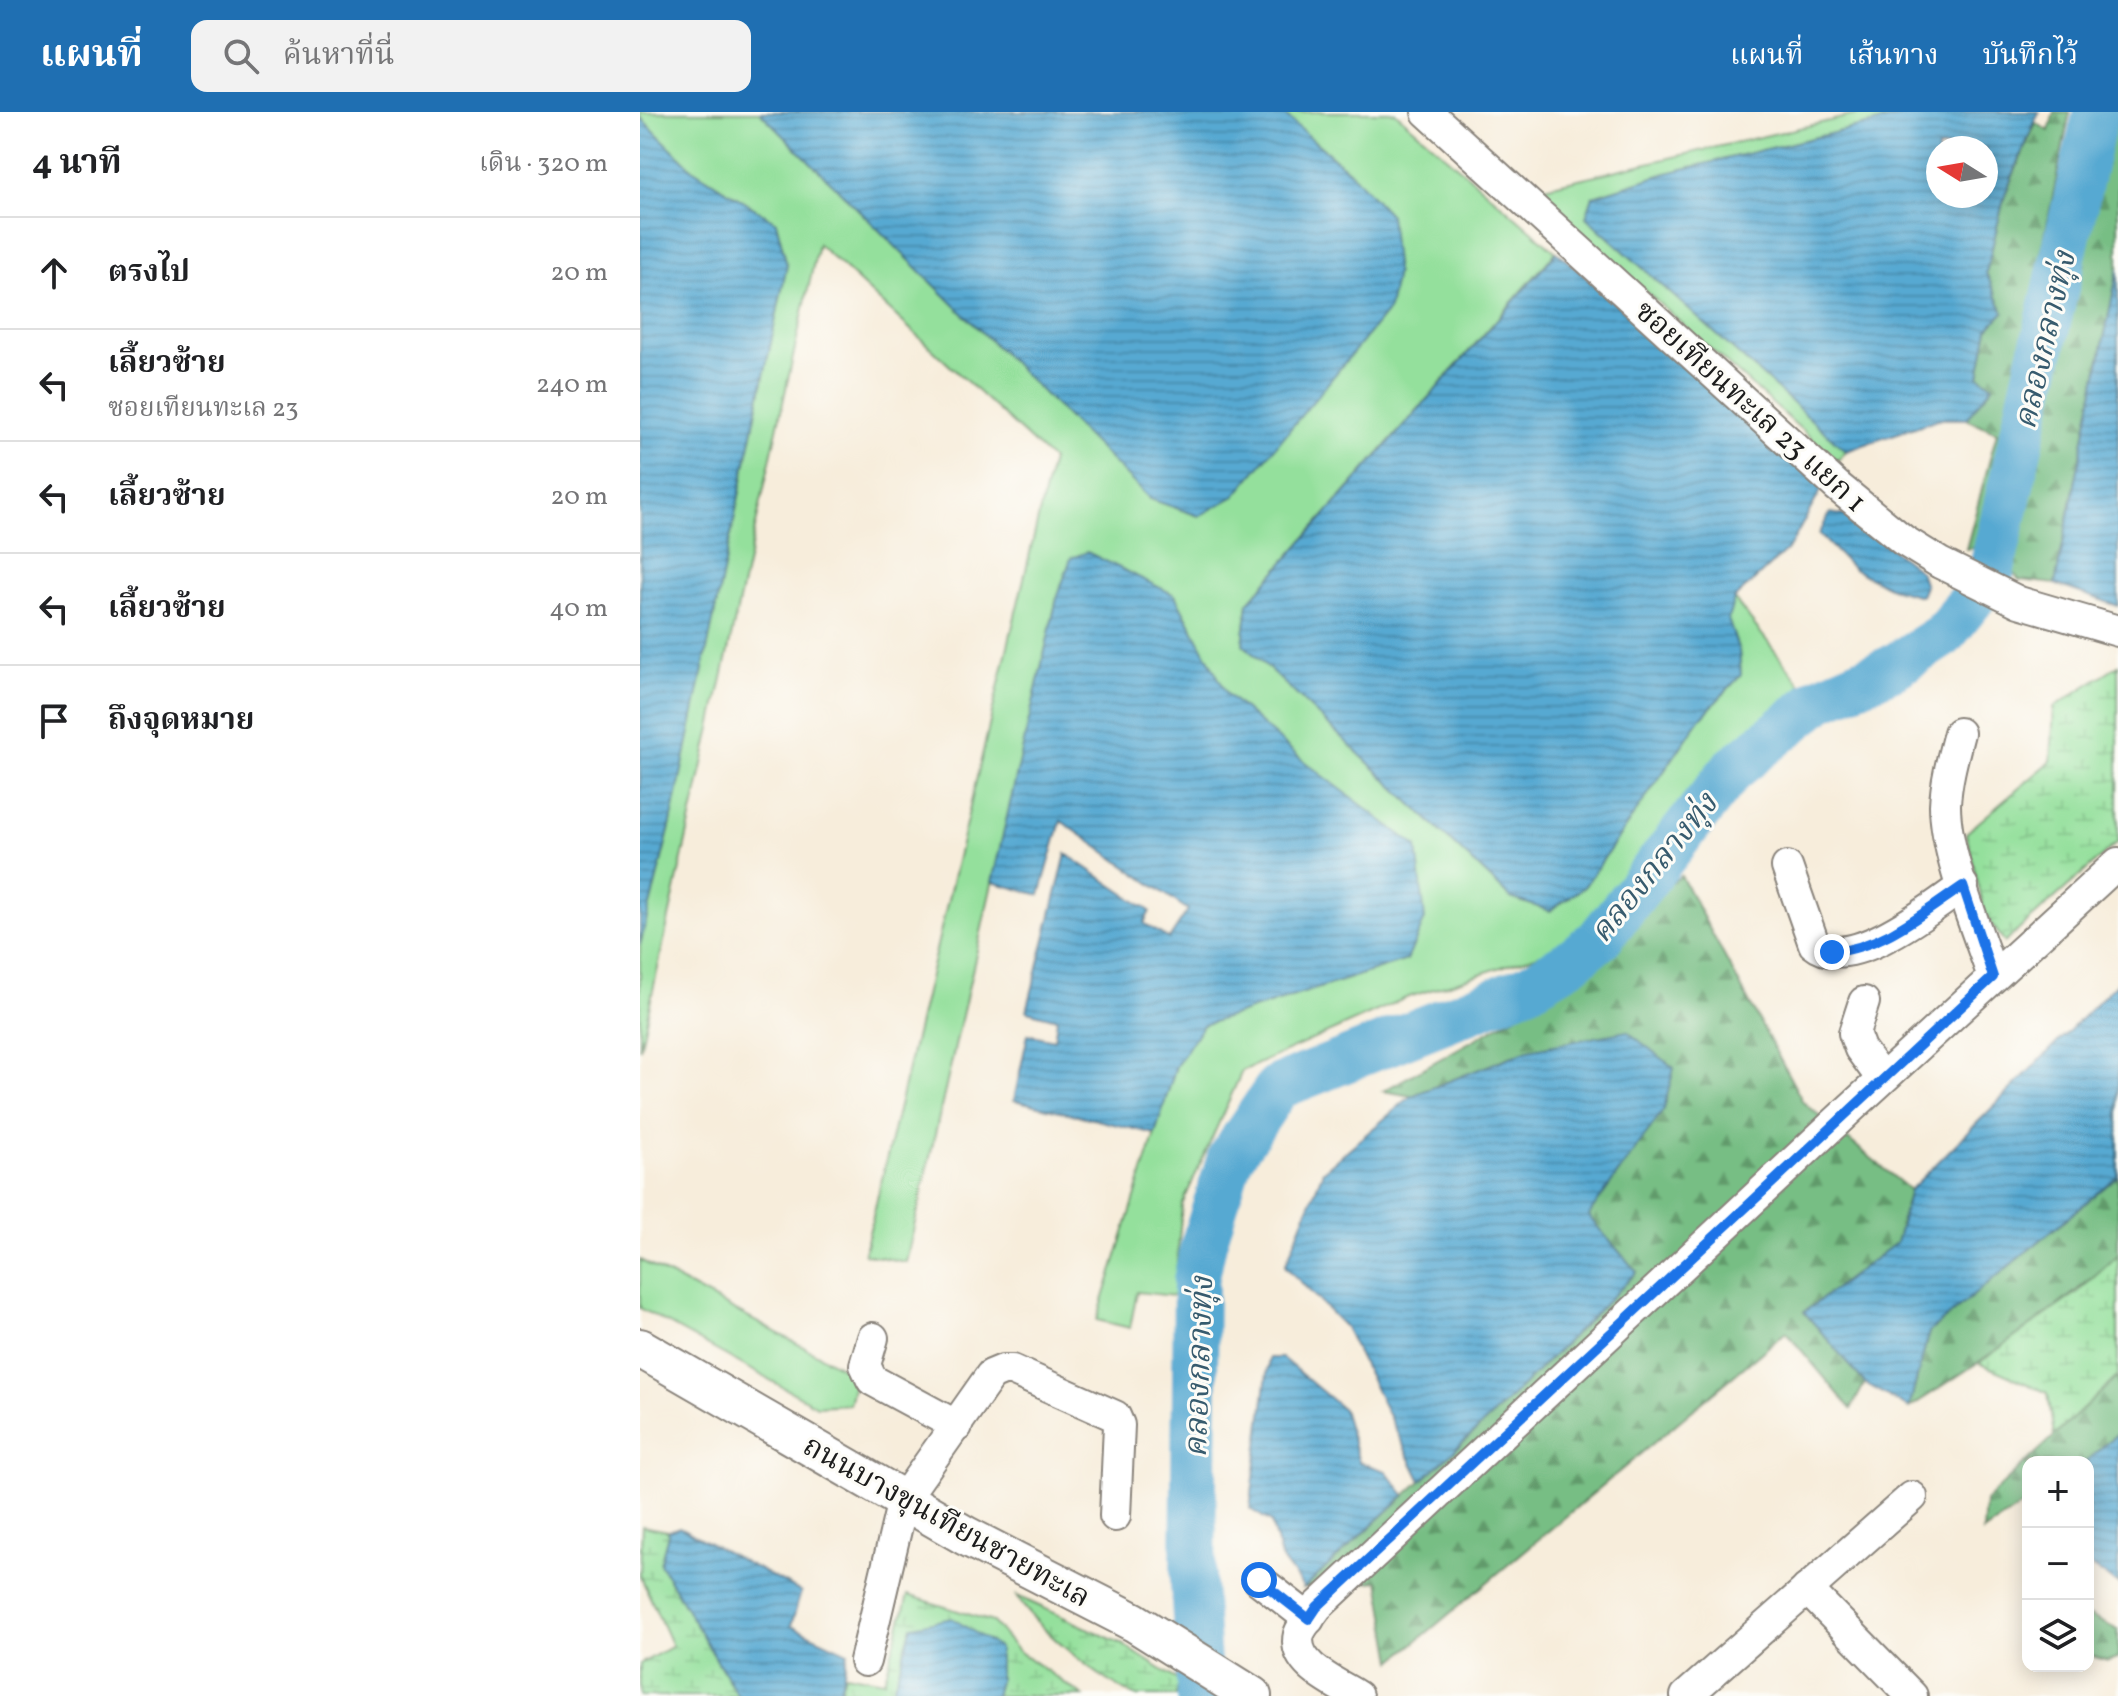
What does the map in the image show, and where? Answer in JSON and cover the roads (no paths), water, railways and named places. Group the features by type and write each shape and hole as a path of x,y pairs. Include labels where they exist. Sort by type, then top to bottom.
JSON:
{"main road":[{"name":"ถนนบางขุนเทียนชายทะเล","path":"640,1348 966,1536 1134,1622 1252,1696"}],"street":[{"name":"ซอยเทียนทะเล 23 แยก 1","path":"1427,112 1837,486 1903,540 1940,563 2019,602 2118,631"},
{"path":"1959,733 1946,789 1947,825 1993,977"},
{"path":"1357,1696 1310,1666 1302,1656 1299,1632 1317,1607 2118,863"},
{"path":"1787,867 1814,944 1821,950 1832,952 1861,947 1882,938 1913,921 1963,886"},
{"path":"1864,1002 1854,1033 1860,1049 1882,1079"},
{"path":"873,1338 865,1365 872,1380 957,1426"},
{"path":"865,1661 903,1500 991,1375 1012,1370 1115,1416 1119,1425 1115,1516"},
{"path":"1686,1696 1912,1497"},
{"path":"1259,1580 1309,1619"},
{"path":"1807,1589 1912,1696"}],"water":[{"path":"760,112 1281,112 1351,173 1390,215 1396,273 1389,309 1235,496 1199,516 1150,499"},
{"path":"1921,112 2039,112 2005,194 1986,273 2004,312 1988,329 1979,376 1993,386 1966,419 1938,419 1846,451 1586,217 1593,196 1667,173"},
{"path":"640,117 692,169 776,222 787,265 671,823 640,945"},
{"path":"1557,252 1823,487 1789,548 1734,599 1728,619 1739,651 1741,675 1700,719 1584,887 1550,911 1511,898 1243,644 1248,603"},
{"path":"2118,269 2118,606 2055,584"},
{"path":"1830,513 1849,516 1920,571 1925,586 1921,596 1891,588 1853,569 1819,534"},
{"path":"1087,552 1175,595 1227,694 1301,759 1417,847 1425,919 1407,960 1203,1025 1176,1066 1155,1134 1014,1100 1028,1034 1054,1040 1057,1019 1027,1011 1066,854 1150,911 1144,923 1169,939 1188,910 1061,821 1040,895 992,882 1057,598 1071,558"},
{"path":"2118,982 2118,1176 1929,1332 1909,1408 1865,1383 1804,1312 1896,1243 1910,1190"},
{"path":"1627,1031 1674,1068 1664,1109 1588,1216 1637,1272 1493,1415 1421,1481 1345,1327 1285,1266 1323,1171 1411,1096 1528,1050"},
{"path":"1269,1358 1282,1358 1343,1409 1359,1462 1386,1471 1405,1495 1304,1588 1281,1558 1271,1522 1250,1509"},
{"path":"2118,1433 2118,1584 2094,1568 2092,1456"},
{"path":"679,1527 801,1592 791,1626 848,1652 839,1696 738,1696 660,1564 669,1531"},
{"path":"952,1618 999,1648 999,1681 995,1696 891,1696 912,1626"}],"waterway":[{"name":"คลองกลางทุ่ง","path":"1200,1696 1193,1584 1196,1281 1204,1243 1230,1158 1278,1087 1528,987 1570,962 1599,939 1732,770 1820,699 1892,668 1943,635 1990,577 2096,112"}]}
